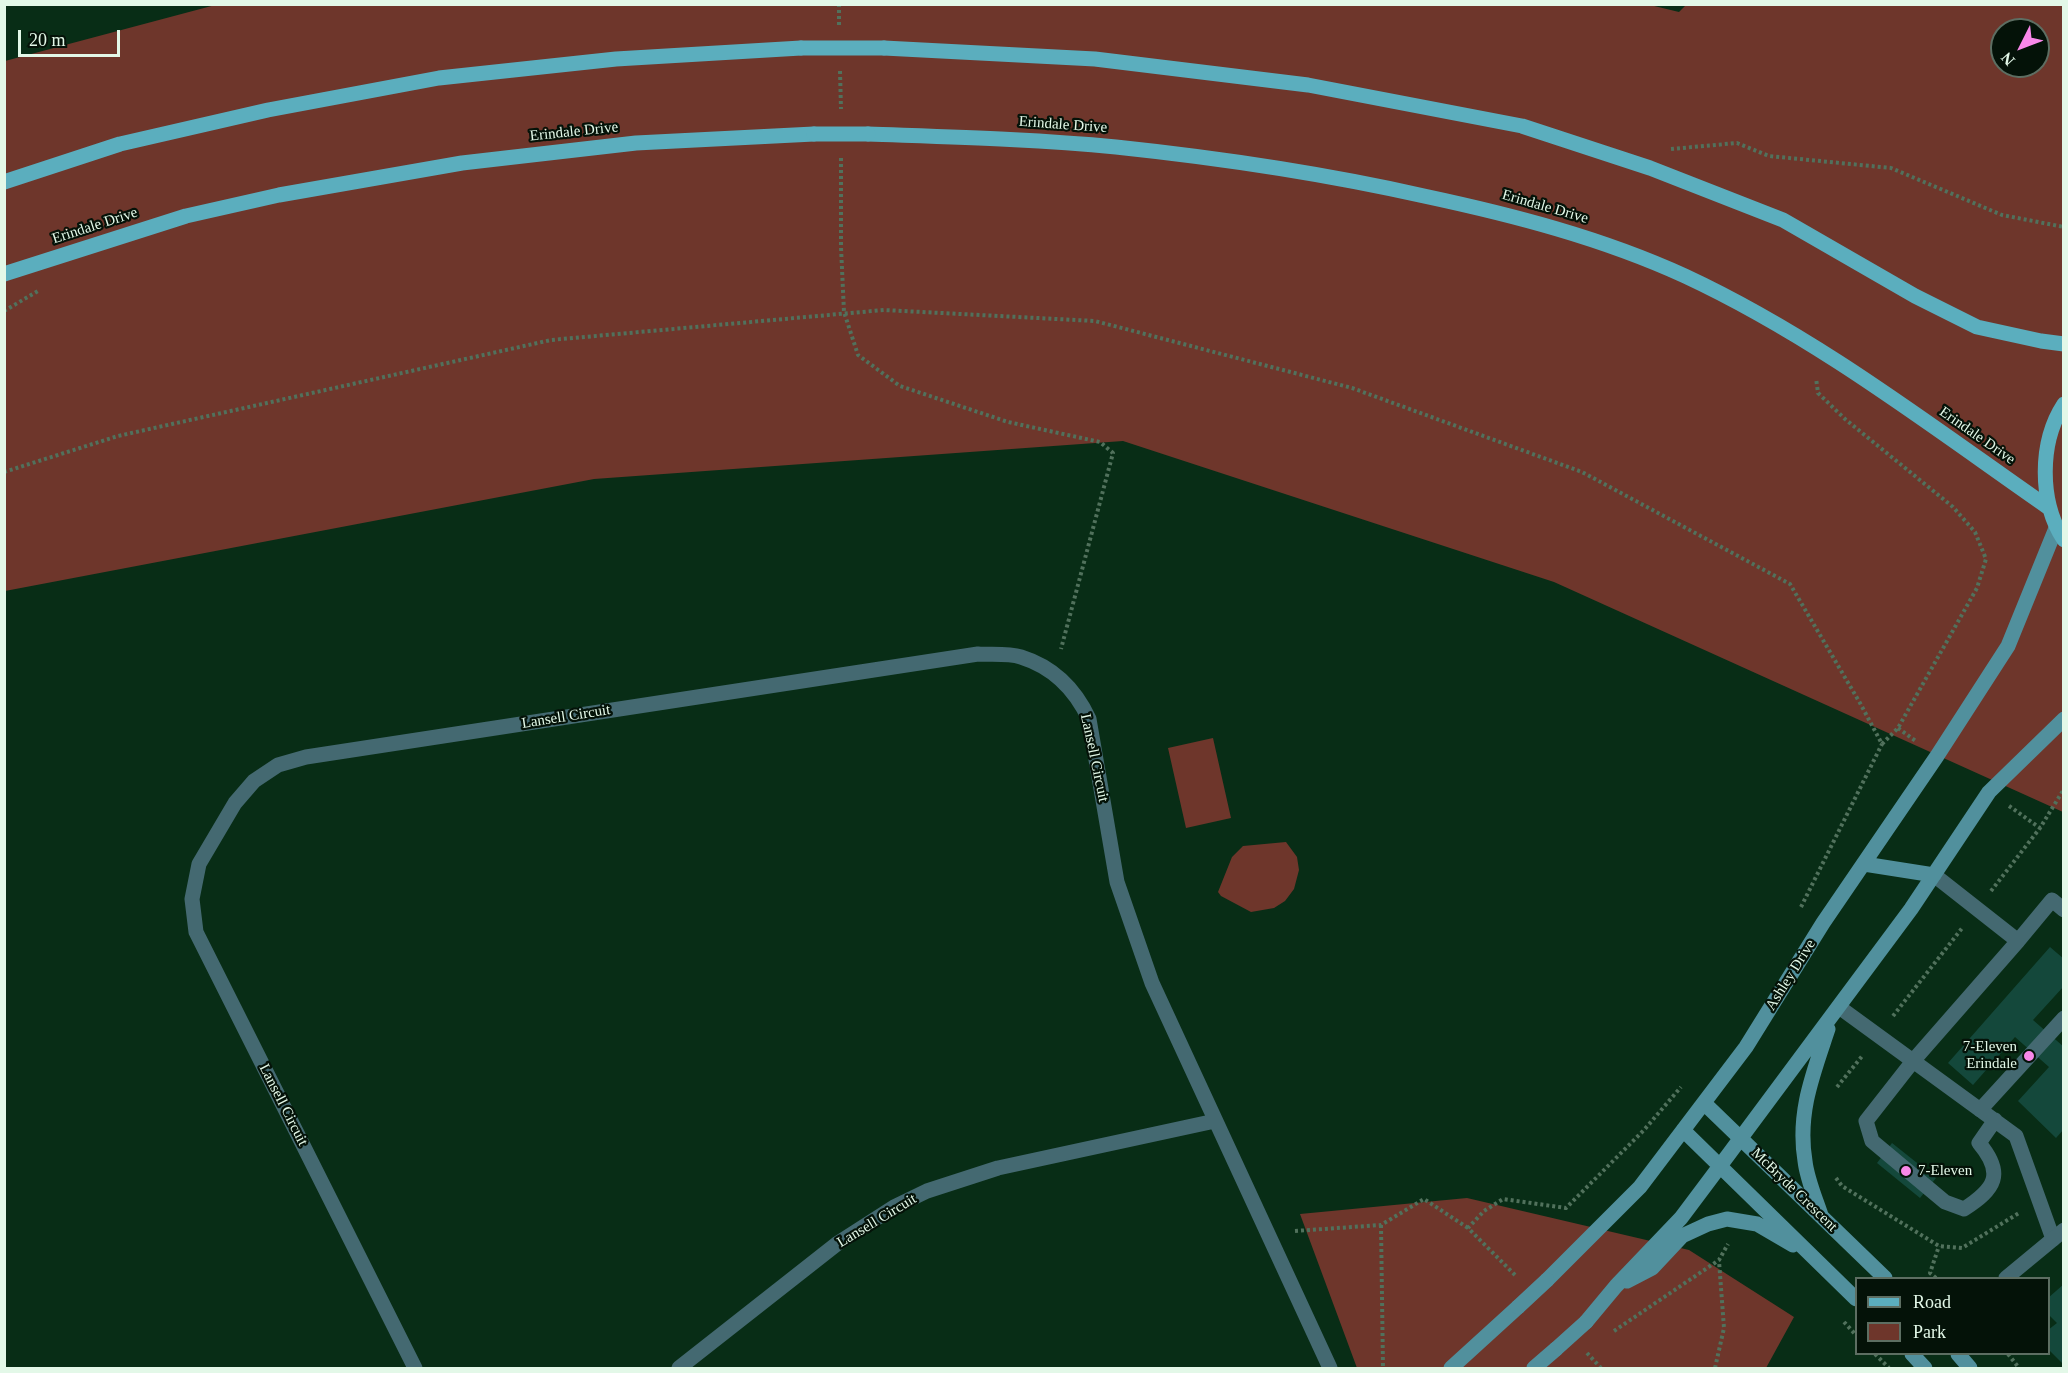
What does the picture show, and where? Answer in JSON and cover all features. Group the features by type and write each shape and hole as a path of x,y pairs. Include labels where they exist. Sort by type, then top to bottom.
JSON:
{"main road":[{"path":"4,182 120,144 268,110 439,78 616,59 801,48 884,48 1095,59 1308,85 1522,126 1650,168 1783,220 1915,296 1977,327 2064,344"},
{"name":"Erindale Drive","path":"4,274 186,216 279,195 450,165 636,143 814,134 868,134 1114,147 1231,161 1350,180 1503,213 1616,247 1685,276 1752,310 1822,351 2049,508"},
{"path":"2060,534 2049,508 2046,489 2047,451 2057,415 2064,404"}],"street":[{"name":"Ashley Drive","path":"1451,1368 1547,1280 1640,1187 1746,1047 1823,923 1937,756 2008,646 2060,534"},
{"name":"Lansell Circuit","path":"415,1368 196,932 192,899 199,864 235,803 254,781 278,765 306,757 978,654 1020,656 1055,673 1080,701 1089,719 1117,882 1152,983 1330,1368"},
{"path":"1534,1368 1586,1322 1616,1286 1681,1218 1911,909 1989,792 2064,720"},
{"path":"1864,864 1934,875 2018,941"},
{"path":"1995,1120 1979,1143 1990,1157 1994,1169 1992,1186 1982,1197 1964,1209 1946,1202 1872,1141 1866,1121 1913,1061 2052,900 2064,910"},
{"path":"1836,1011 1913,1061 2016,1136 2058,1235 2007,1277"},
{"path":"1821,1216 1805,1162 1802,1123 1808,1087 1836,1011"},
{"path":"1980,1110 2064,1018"},
{"name":"McBryde Crescent","path":"1704,1102 1884,1277"},
{"name":"Lansell Circuit","path":"679,1368 838,1243 894,1207 927,1191 998,1168 1215,1120"},
{"path":"1683,1130 1855,1297"},
{"path":"1616,1286 1652,1268 1682,1236 1708,1224 1727,1219 1757,1224 1813,1257"},
{"path":"1915,1355 1925,1368"},
{"path":"1960,1355 1970,1368"}],"path":[{"path":"1667,149 1737,143 1769,156 1891,168 2002,214 2064,227"},
{"path":"4,472 118,436 551,340 884,310 1095,321 1352,388 1582,472 1790,584 1882,744"},
{"path":"844,312 858,355 900,386 1008,422 1100,442 1113,453 1055,673"},
{"path":"1800,909 1882,744 1898,728 1977,588 1986,559 1976,532 1953,507 1845,419 1818,393 1815,376 1822,351"},
{"path":"2040,828 2064,789"},
{"path":"1468,1228 1484,1211 1503,1199 1566,1208 1644,1130 1688,1079"},
{"path":"1257,1212 1292,1231 1381,1225 1424,1199 1468,1228 1518,1279"},
{"path":"1381,1225 1383,1368"},
{"path":"1611,1333 1719,1260 1728,1243"},
{"path":"1935,1277 1930,1273 1939,1246"},
{"path":"1715,1368 1724,1328 1719,1260"},
{"path":"1840,1318 1855,1333"},
{"path":"1583,1349 1601,1368"},
{"path":"1877,1355 1890,1368"},
{"path":"2009,1355 2019,1368"}],"green space":[{"path":"219,4 1646,4 1679,12 1687,4 2063,5 2063,812 1554,582 1123,441 594,479 5,591 5,61"},
{"path":"1213,738 1231,818 1186,828 1168,748"},
{"path":"1286,842 1297,857 1299,870 1294,889 1285,901 1274,908 1251,912 1221,896 1218,892 1232,857 1243,846"},
{"path":"1467,1198 1689,1250 1794,1317 1766,1368 1357,1368 1300,1214"}],"building":[{"path":"2050,947 2064,959 2064,986 2033,1020 2064,1047 2064,1129 2056,1138 2018,1101 2049,1067 2015,1037 1973,1085 1948,1063"},
{"name":"7-Eleven","path":"1892,1143 1936,1178 1920,1198 1877,1163"},
{"path":"2064,1284 2064,1365 2050,1351 2050,1328 2057,1323 2050,1316 2050,1296"}],"place":[{"name":"7-Eleven Erindale","path":"2029,1056"},
{"name":"7-Eleven","path":"1906,1171"}]}
